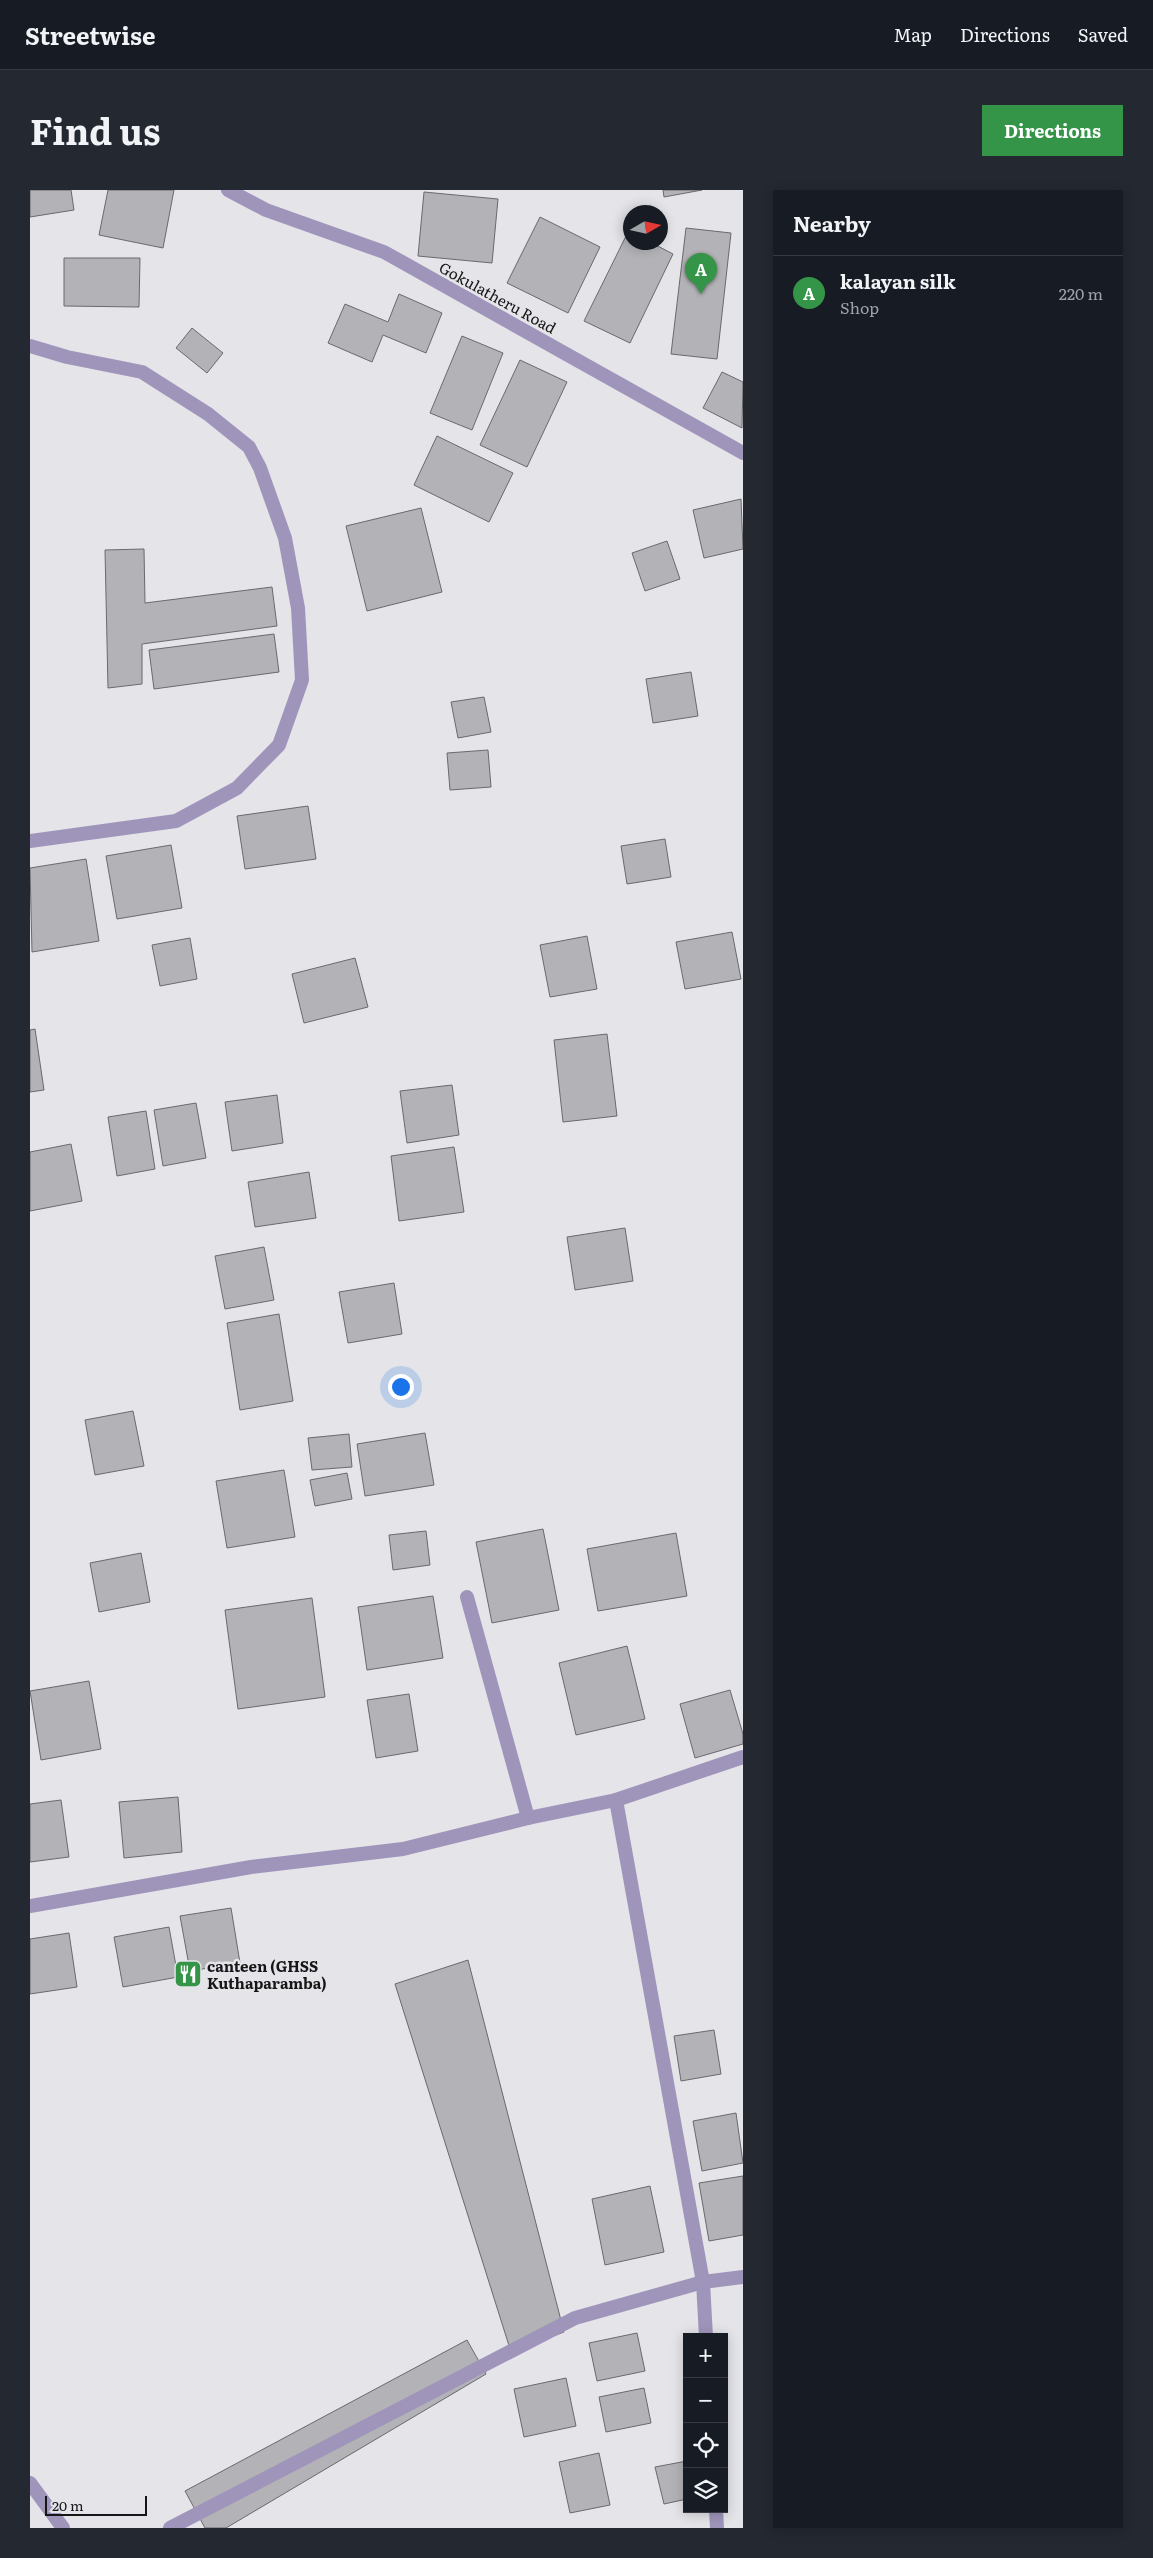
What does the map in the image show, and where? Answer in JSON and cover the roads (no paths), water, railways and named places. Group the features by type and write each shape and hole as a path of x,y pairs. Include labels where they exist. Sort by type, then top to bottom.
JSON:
{"street":[{"name":"Gokulatheru Road","path":"228,190 266,210 384,252 743,453"},
{"path":"30,346 67,357 142,372 208,414 249,446 260,468 285,538 298,608 302,680 279,745 237,788 176,821 30,841"},
{"path":"467,1597 528,1818"},
{"path":"30,1906 250,1867 403,1849 528,1818 616,1800 743,1757"},
{"path":"616,1800 703,2282 706,2333"},
{"path":"170,2528 575,2318 703,2282 743,2277"},
{"path":"30,2483 63,2528"},
{"path":"716,2513 717,2528"}],"place":[{"name":"kalayan silk","path":"701,294"},
{"name":"canteen (GHSS Kuthaparamba)","path":"188,1974"}]}
